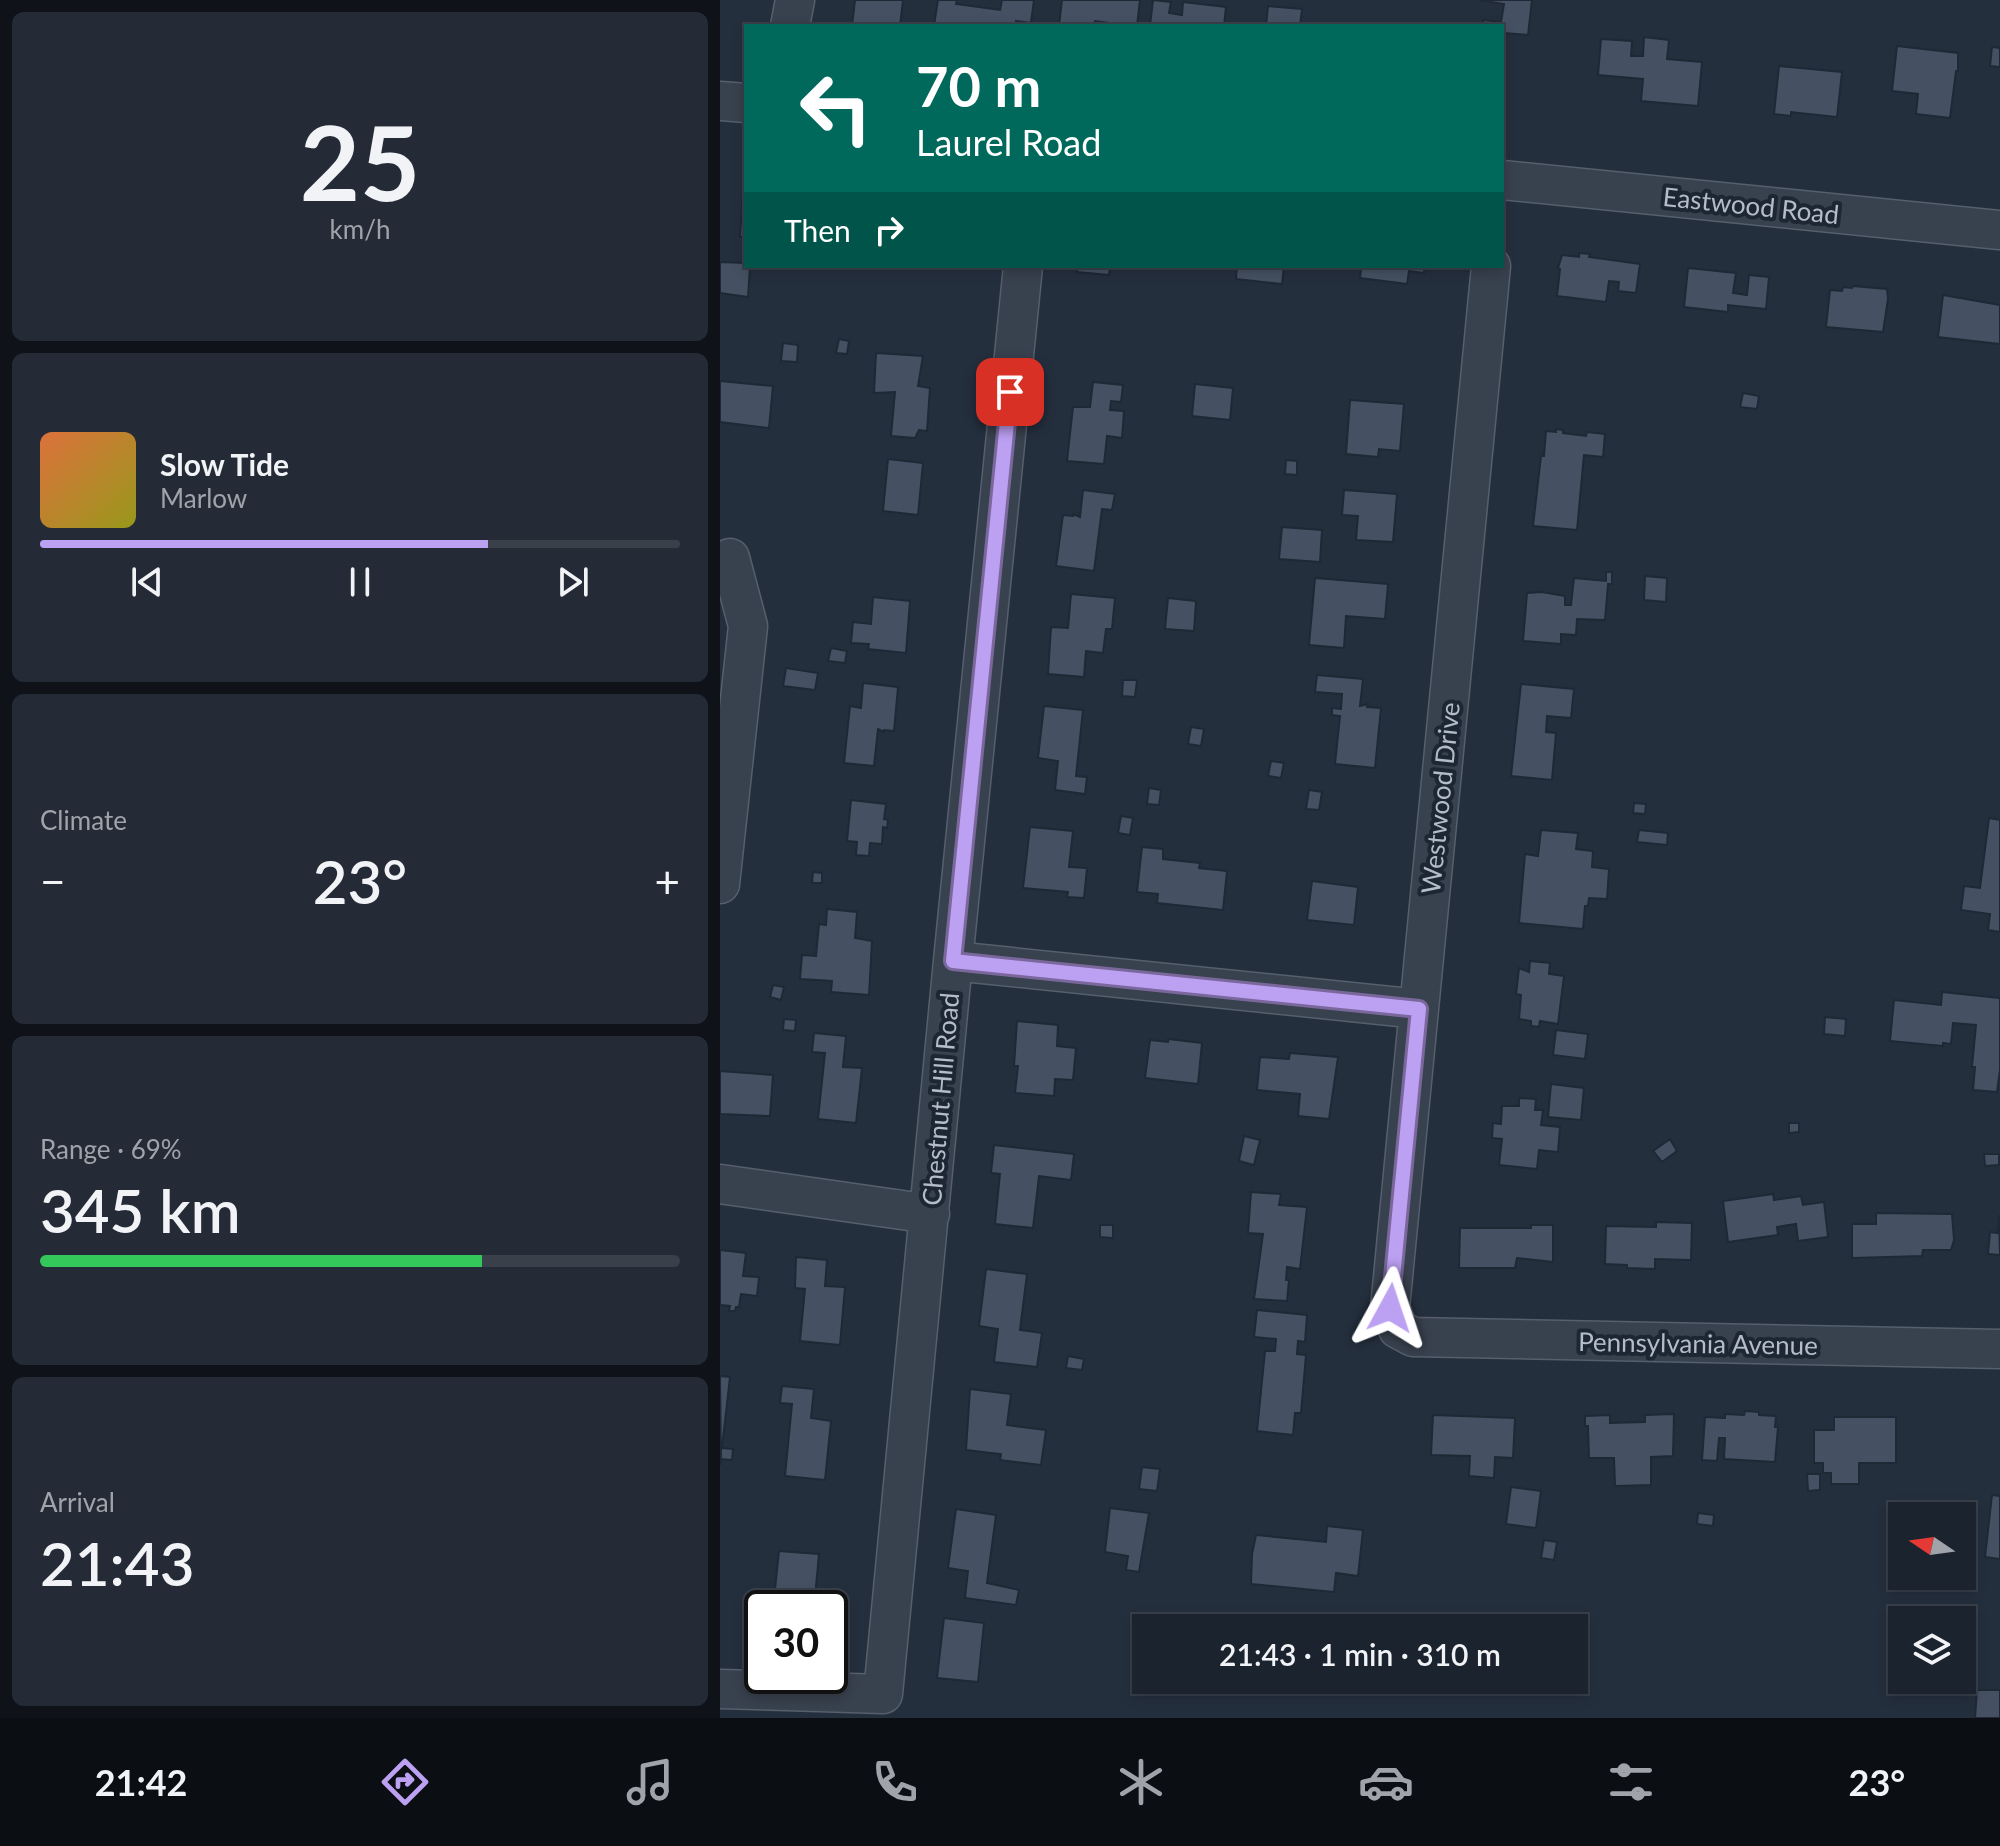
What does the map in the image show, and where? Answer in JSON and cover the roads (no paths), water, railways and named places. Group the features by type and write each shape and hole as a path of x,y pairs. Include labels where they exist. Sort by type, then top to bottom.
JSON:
{"street":[{"path":"790,24 795,0"},
{"path":"720,101 744,103"},
{"name":"Eastwood Road","path":"1504,180 2000,230"},
{"name":"Chestnut Hill Road","path":"720,1689 883,1694 1023,268"},
{"name":"Westwood Drive","path":"1398,1329 1390,1308 1491,268"},
{"path":"720,884 748,626 730,558"},
{"path":"953,961 1419,1009"},
{"path":"720,1184 930,1214"},
{"name":"Pennsylvania Avenue","path":"1398,1329 1413,1337 2000,1349"}]}
